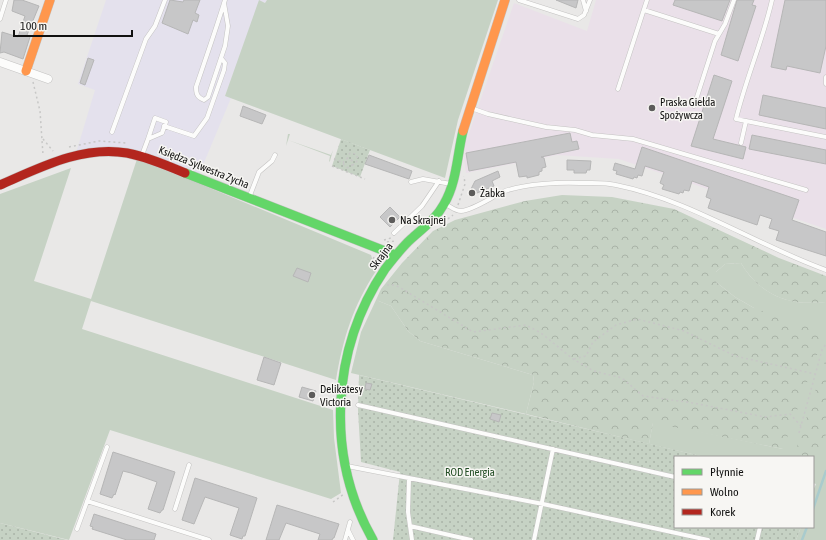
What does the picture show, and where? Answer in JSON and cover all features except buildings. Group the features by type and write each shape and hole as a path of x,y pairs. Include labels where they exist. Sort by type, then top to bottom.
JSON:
{"street":[{"path":"30,73 50,0"},
{"name":"Skrajna","path":"373,540 362,518 348,480 345,466 341,434 340,408 347,355 352,335 363,307 378,279 395,256 438,213 444,204 451,184 470,108 505,0"},
{"path":"0,62 48,80"},
{"name":"Księdza Sylwestra Zycha","path":"0,185 64,158 82,153 116,151 141,156 395,256"}],"lane":[{"path":"0,19 6,0"},
{"path":"112,132 146,39 155,26 165,0"},
{"path":"519,0 578,19 584,15 590,0"},
{"path":"582,0 586,11"},
{"path":"618,89 647,0"},
{"path":"694,106 715,41 725,24 734,0"},
{"path":"772,0 768,19 743,91 736,118 826,137"},
{"path":"225,1 228,26 221,58 208,97 204,100 198,98 196,87 225,1"},
{"path":"644,10 719,34"},
{"path":"164,126 194,136 207,118 224,70 225,63 221,58"},
{"path":"826,77 826,84"},
{"path":"470,108 488,114 546,127 575,130 592,135 633,139 806,190"},
{"path":"141,156 155,118 166,122 162,133 148,139"},
{"path":"741,143 746,121"},
{"path":"249,198 259,172 272,161 275,155"},
{"path":"412,182 423,179 451,184"},
{"path":"394,234 422,206 439,181"},
{"path":"444,204 460,211 468,209 507,191 557,182 613,184 675,203 795,256 802,262 826,270"},
{"path":"358,405 674,477"},
{"path":"77,529 107,447"},
{"path":"534,540 543,504 553,449"},
{"path":"175,509 189,465"},
{"path":"345,466 409,480 543,504 708,540"},
{"path":"409,480 408,512 412,540"},
{"path":"87,501 209,540"},
{"path":"345,540 350,522"},
{"path":"410,526 471,540"},
{"path":"757,540 760,528"},
{"path":"348,530 353,540"}],"path":[{"path":"30,73 32,86 40,111 43,155"},
{"path":"43,139 53,151"},
{"path":"334,159 344,162 347,168 355,164 358,159 356,154 350,153 344,162"},
{"path":"347,159 351,160 352,165"},
{"path":"332,166 365,178"},
{"path":"436,225 452,214 455,209 463,182 462,174"},
{"path":"382,285 395,285 473,332 526,325 540,333 573,359 594,371 622,378 643,396 693,403 765,417 790,414 801,426"},
{"path":"573,359 586,356 593,342 616,325 637,319 684,330 735,356 815,374"},
{"path":"799,433 822,350 826,344"}],"shaded area":[{"path":"106,0 267,0 265,3 260,1 225,96 231,98 198,177 157,160 76,153 95,90 78,84"},
{"name":"Praska Giełda Spożywcza","path":"596,0 826,0 826,229 619,159 557,155 466,173 464,159 466,142 514,3 587,31"}],"green space":[{"path":"259,0 265,3 267,0 498,0 458,120 445,178 225,96"},
{"path":"288,134 290,134 286,146"},
{"path":"341,139 370,150 360,177 332,166"},
{"path":"288,140 331,155 333,150 330,161 329,162 330,156"},
{"path":"137,159 371,255 376,271 361,297 350,323 342,350 336,380 91,301 82,329 333,410 334,438 341,493 331,499 110,430 69,540 0,523 0,194 71,168 34,281 91,299"},
{"path":"562,195 612,197 674,209 779,258 826,276 826,303 804,303 783,299 769,292 750,276 741,263 725,264 716,272 716,282 735,297 754,308 825,333 783,449 653,423 649,444 526,414 534,382 533,375 420,341 408,331 391,306 376,300 381,289 402,263 433,231 455,220 525,201"},
{"path":"741,263 756,282 776,296 796,302 826,303 826,540 796,540 801,528 814,528 814,489 816,484 814,483 814,456 701,456 649,444 653,422 783,449 754,308 735,297 716,282 716,272 725,264"},
{"path":"376,300 391,306 408,331 420,341 533,375 534,382 526,414 351,373 361,332"},
{"path":"826,358 826,434 818,460 814,459 814,456 805,456 795,453"},
{"name":"ROD Energia","path":"359,375 701,456 674,456 674,528 801,528 796,540 393,540 400,472 361,462 358,410"},
{"path":"0,523 67,540 0,540"}],"waterway":[{"path":"814,506 826,471"},
{"path":"802,540 807,528"}],"traffic: fast":[{"path":"373,540 358,508 347,473 341,438 341,403 345,368 354,333 367,300 385,269 404,246 437,214 448,196 452,187 463,131"},
{"path":"185,173 395,255"}],"traffic: slow":[{"path":"26,71 50,0"},
{"path":"463,131 505,0"}],"traffic: jam":[{"path":"0,185 46,165 78,155 94,152 111,151 127,153 185,173"}],"place":[{"name":"Praska Giełda Spożywcza","path":"652,108"},
{"name":"Żabka","path":"472,193"},
{"name":"Na Skrajnej","path":"392,220"},
{"name":"Delikatesy Victoria","path":"312,395"}]}
